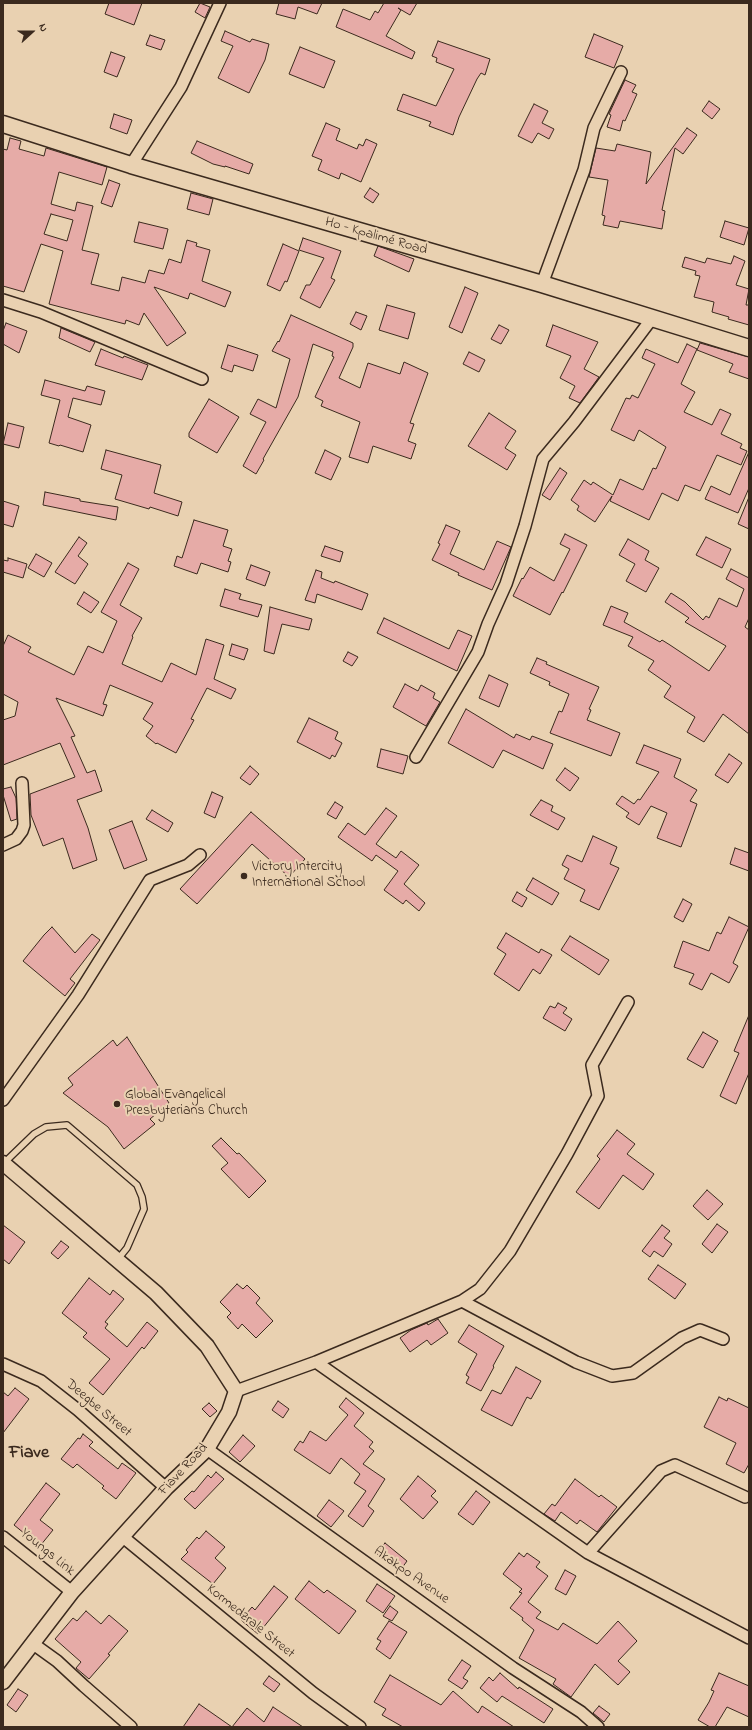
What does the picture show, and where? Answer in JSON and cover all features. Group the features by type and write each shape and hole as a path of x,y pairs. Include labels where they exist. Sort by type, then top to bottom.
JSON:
{"main road":[{"name":"Ho - Kpalimé Road","path":"3,124 132,165 542,284 749,348"}],"street":[{"path":"132,165 181,87 220,3"},
{"path":"542,284 584,170 594,128 622,72"},
{"path":"3,300 41,312 202,379"},
{"path":"416,757 478,652 488,624 506,584 518,548 543,459 574,422 653,318"},
{"path":"3,845 16,839 22,831 24,825 22,783"},
{"path":"3,1100 78,995 150,880 188,865 200,855"},
{"path":"3,1163 156,1293 207,1346 236,1391 316,1362 462,1300 480,1289 510,1251 567,1154 598,1096 592,1065 628,1002"},
{"path":"462,1300 576,1362 612,1376 633,1372 682,1338 700,1330 723,1339"},
{"path":"316,1362 588,1553 749,1638"},
{"name":"Deegbe Street","path":"3,1364 41,1381 78,1410 166,1488"},
{"name":"Fiave Road","path":"3,1682 72,1592 166,1488 207,1449 229,1412 236,1391"},
{"name":"Akakpo Avenue","path":"207,1449 507,1663 581,1712 598,1727"},
{"path":"588,1553 661,1471 675,1465 745,1496"},
{"name":"Youngs Link","path":"3,1537 72,1592"},
{"name":"Kormedzrale Street","path":"123,1537 313,1693 360,1727"},
{"path":"32,1643 57,1661 131,1727"}],"lane":[{"path":"3,1163 34,1134 46,1127 67,1125 73,1130 137,1185 142,1197 144,1209 127,1248 117,1260"}],"building":[{"path":"109,3 142,3 134,25 105,14"},
{"path":"200,3 210,7 205,18 195,12"},
{"path":"279,3 322,3 317,14 298,7 295,19 276,14"},
{"path":"384,3 417,3 410,15 398,8 401,10 386,36 415,52 412,59 336,27 343,9 370,20 375,11 378,13"},
{"path":"225,31 250,42 252,39 269,44 265,60 249,93 218,78 233,46 221,41"},
{"path":"594,34 623,46 614,68 585,57"},
{"path":"150,35 165,40 161,50 146,45"},
{"path":"438,41 490,59 485,75 481,73 477,79 459,117 453,135 429,126 431,122 397,110 403,94 436,106 454,69 436,62 437,58 432,56"},
{"path":"300,47 335,61 324,88 289,74"},
{"path":"111,52 125,57 117,77 104,72"},
{"path":"625,80 636,85 632,92 637,94 625,121 623,120 620,131 607,127 611,115 609,114"},
{"path":"709,101 720,109 712,119 702,111"},
{"path":"534,104 548,111 542,123 554,129 549,139 538,133 532,143 518,136"},
{"path":"114,114 132,120 127,134 110,128"},
{"path":"326,123 340,129 336,140 357,149 359,144 363,146 366,139 377,144 361,182 341,173 339,179 318,170 322,160 312,156"},
{"path":"687,128 697,135 683,154 675,148 662,210 665,211 662,229 620,221 618,228 603,225 605,216 602,215 608,180 589,177 596,148 615,151 617,144 651,152 646,184"},
{"path":"10,138 21,141 19,149 44,156 46,148 107,167 102,185 59,172 51,204 75,211 77,202 93,206 82,250 99,254 91,284 119,291 122,277 145,283 149,270 164,274 169,259 181,263 187,240 197,243 196,246 210,250 202,281 231,292 225,307 190,293 188,299 154,287 186,333 167,346 144,313 139,325 126,320 125,324 49,304 63,251 41,244 24,292 3,286 3,149 7,150","holes":["51,214 73,220 67,241 44,234"]},
{"path":"197,141 253,164 249,174 225,166 213,164 191,153"},
{"path":"109,180 120,184 112,207 101,203"},
{"path":"370,188 379,194 373,203 364,197"},
{"path":"191,193 213,199 209,215 187,209"},
{"path":"725,221 749,228 744,245 720,237"},
{"path":"139,222 168,229 163,249 134,242"},
{"path":"303,238 341,251 331,278 335,280 320,308 300,298 306,285 310,285 324,258 299,250"},
{"path":"283,244 299,251 287,282 285,281 280,291 267,285"},
{"path":"378,246 414,259 409,272 374,256"},
{"path":"734,256 745,261 736,285 749,289 746,305 749,305 749,325 728,319 729,317 712,312 714,302 694,297 700,276 695,275 696,271 682,267 685,257 705,263 707,258 731,264"},
{"path":"465,287 478,293 462,333 449,327"},
{"path":"387,305 415,313 408,339 379,330"},
{"path":"356,312 367,316 361,330 350,324"},
{"path":"291,315 353,343 353,347 339,378 360,388 368,363 400,374 404,362 428,373 410,423 414,424 408,441 416,444 411,459 373,446 368,463 349,457 360,422 321,406 323,401 315,397 334,357 332,356 333,352 313,344 298,397 256,474 243,466 266,422 250,414 258,399 276,408 290,359 272,351 278,341 279,342"},
{"path":"6,323 27,331 19,353 3,344 3,331"},
{"path":"499,325 509,330 501,344 491,339"},
{"path":"553,325 598,342 584,369 599,377 580,403 569,398 575,386 560,378 571,356 546,346"},
{"path":"61,328 95,342 90,352 59,338"},
{"path":"700,343 749,357 749,379 729,372 733,364 697,350"},
{"path":"687,344 697,349 681,384 695,392 684,412 712,425 720,409 731,414 721,434 742,444 740,448 747,451 741,465 717,455 700,491 685,485 678,501 662,493 649,520 610,501 612,496 595,522 577,510 579,506 571,500 584,480 591,485 593,482 613,495 620,479 643,490 653,468 656,469 666,447 639,430 634,441 611,430 626,398 630,399 632,395 638,398 655,364 642,358 646,349 678,363"},
{"path":"228,345 258,355 253,371 234,365 232,372 221,368"},
{"path":"101,349 123,358 124,356 148,365 142,380 95,365"},
{"path":"469,352 485,360 479,372 463,364"},
{"path":"45,380 85,391 87,386 105,391 101,405 73,398 68,417 91,425 83,452 49,443 60,400 41,395"},
{"path":"209,399 239,417 217,453 189,437 189,433"},
{"path":"489,413 516,431 505,448 516,455 507,470 468,446"},
{"path":"8,423 24,427 19,448 3,444"},
{"path":"106,450 161,465 154,493 182,502 178,516 150,507 149,509 115,499 122,475 101,469"},
{"path":"325,450 341,458 331,480 315,473"},
{"path":"749,452 749,488 738,513 705,499 711,486 730,495"},
{"path":"560,468 567,473 550,500 542,495"},
{"path":"45,492 80,499 80,501 118,507 116,520 43,505"},
{"path":"749,497 749,529 738,524"},
{"path":"3,501 19,506 13,527 3,524"},
{"path":"194,520 228,530 223,546 232,549 228,561 231,562 228,572 201,563 197,574 174,566 177,556 182,558"},
{"path":"446,525 460,531 450,554 484,570 497,541 511,547 492,590 458,575 459,573 432,560 440,544 438,543"},
{"path":"565,534 587,545 563,593 562,592 550,615 513,596 522,578 523,579 530,567 554,581 570,549 560,544"},
{"path":"79,537 87,543 78,556 88,564 75,584 55,572"},
{"path":"706,537 731,549 722,568 696,555"},
{"path":"628,539 649,551 645,560 659,568 646,592 626,581 635,564 619,555"},
{"path":"325,546 343,552 340,562 321,556"},
{"path":"36,554 52,563 44,577 28,568"},
{"path":"8,558 27,564 23,578 3,572 3,560 8,561"},
{"path":"128,563 139,569 120,605 142,618 132,636 133,637 122,664 162,682 171,663 196,675 206,639 224,645 214,679 236,689 231,699 207,688 191,719 194,720 176,753 157,743 156,744 146,736 153,726 143,719 153,703 110,685 103,704 107,705 103,716 56,698 75,736 71,737 87,773 95,770 102,791 77,800 88,828 97,860 73,869 63,838 43,846 31,815 30,794 75,777 60,743 3,765 3,720 15,716 18,702 3,694 3,646 8,635 31,647 28,652 74,675 88,646 103,653 117,621 101,612"},
{"path":"251,565 270,572 265,586 246,579"},
{"path":"731,569 749,578 749,618 745,627 749,630 749,734 723,714 704,742 687,732 695,717 664,697 671,686 648,670 654,661 628,646 633,637 603,625 611,606 628,613 624,622 660,642 662,640 709,671 726,646 685,622 689,618 665,602 671,593 685,602 703,620 706,616 709,618 719,598 737,607 744,589 726,579"},
{"path":"316,570 322,572 321,578 334,583 335,581 368,594 362,610 317,594 315,603 305,600"},
{"path":"225,589 241,594 239,599 262,605 258,617 220,606"},
{"path":"84,592 99,602 91,613 77,604"},
{"path":"270,607 312,619 309,630 282,624 274,654 264,651"},
{"path":"384,618 449,649 458,630 472,636 457,671 377,633"},
{"path":"232,644 248,649 244,660 229,655"},
{"path":"348,652 358,657 352,666 343,661"},
{"path":"537,658 547,662 546,664 599,687 589,709 591,710 587,720 620,733 611,756 550,733 559,711 562,712 569,694 549,685 550,682 530,673"},
{"path":"489,675 508,684 499,707 479,698"},
{"path":"405,684 418,691 421,685 435,693 433,698 440,702 426,726 393,707"},
{"path":"466,709 514,738 516,734 530,740 532,736 553,744 543,769 503,750 493,768 448,743"},
{"path":"309,718 338,732 335,739 342,743 335,757 332,755 330,759 297,742"},
{"path":"644,745 681,759 674,777 697,790 690,801 697,804 681,847 657,838 667,813 651,806 639,825 626,817 629,813 616,804 622,796 634,804 638,799 640,800 659,772 636,763"},
{"path":"381,749 408,756 403,774 377,767"},
{"path":"729,754 742,763 728,783 715,775"},
{"path":"250,766 259,774 250,785 240,778"},
{"path":"565,768 579,778 570,791 556,780"},
{"path":"11,787 16,798 17,819 11,821 3,795 3,789"},
{"path":"212,792 223,797 215,818 204,813"},
{"path":"541,800 553,806 551,811 565,818 558,830 530,815"},
{"path":"335,802 343,807 336,819 327,814"},
{"path":"386,808 397,816 376,844 396,858 401,851 419,865 404,884 425,903 419,911 406,900 403,904 384,890 398,871 376,855 372,861 338,837 348,823 365,835"},
{"path":"152,810 173,823 168,832 146,819"},
{"path":"251,812 305,859 289,877 252,844 197,904 180,889"},
{"path":"132,821 147,860 124,869 109,830"},
{"path":"593,836 617,847 610,864 619,868 599,910 580,901 585,890 564,879 569,869 562,865 567,855 582,862"},
{"path":"735,848 749,853 749,871 730,864"},
{"path":"533,878 559,893 552,905 526,890"},
{"path":"517,892 527,898 522,907 512,901"},
{"path":"683,899 692,904 683,922 674,917"},
{"path":"729,917 749,927 733,963 738,966 729,983 711,973 702,990 689,984 694,974 674,967 683,941 709,951 717,932 721,934"},
{"path":"52,927 75,953 92,934 100,940 70,979 75,983 65,996 23,961"},
{"path":"506,933 539,953 541,949 552,955 540,974 533,969 519,991 494,974 506,954 497,948"},
{"path":"570,936 609,960 599,975 561,950"},
{"path":"558,1003 567,1008 563,1013 572,1019 565,1031 543,1018 550,1006 555,1008"},
{"path":"749,1015 749,1073 736,1104 720,1096 739,1053 734,1051"},
{"path":"703,1032 718,1041 703,1068 687,1059"},
{"path":"127,1037 169,1103 150,1119 155,1124 124,1149 108,1127 63,1093 73,1085 68,1078 113,1040 117,1046"},
{"path":"617,1130 635,1144 627,1154 654,1174 643,1190 623,1175 599,1209 576,1192 600,1159 597,1156"},
{"path":"221,1138 237,1154 239,1153 266,1181 249,1198 221,1169 228,1163 212,1146"},
{"path":"707,1190 723,1204 708,1220 693,1206"},
{"path":"717,1224 728,1232 712,1253 702,1244"},
{"path":"3,1225 25,1242 9,1264 3,1259"},
{"path":"662,1225 670,1231 664,1238 672,1244 663,1257 654,1251 650,1257 642,1251"},
{"path":"61,1241 69,1247 58,1259 51,1253"},
{"path":"658,1265 686,1284 675,1299 648,1279"},
{"path":"89,1278 110,1295 113,1290 124,1299 105,1322 108,1324 105,1328 127,1347 147,1322 158,1331 144,1349 142,1347 103,1395 89,1383 110,1359 83,1337 87,1333 62,1313"},
{"path":"237,1284 243,1289 247,1285 260,1298 256,1303 273,1321 256,1338 242,1324 238,1329 227,1317 231,1313 220,1302"},
{"path":"438,1319 448,1333 431,1345 427,1340 410,1352 400,1338 411,1330 427,1323 428,1325"},
{"path":"469,1325 504,1346 481,1391 466,1383 469,1377 466,1375 477,1354 458,1342"},
{"path":"516,1367 541,1381 531,1399 527,1397 512,1426 481,1410 492,1390 501,1394"},
{"path":"15,1388 29,1399 3,1433 3,1392 8,1396"},
{"path":"719,1397 727,1401 728,1398 749,1408 749,1464 744,1473 726,1464 736,1443 704,1427"},
{"path":"346,1398 364,1413 354,1426 373,1442 369,1447 374,1451 363,1464 385,1479 368,1506 374,1511 363,1527 348,1516 366,1491 354,1483 360,1474 341,1458 330,1474 294,1450 300,1441 303,1443 310,1431 326,1441 348,1415 339,1407"},
{"path":"278,1401 289,1409 283,1418 272,1410"},
{"path":"209,1403 217,1411 210,1417 202,1409"},
{"path":"83,1434 93,1442 89,1446 118,1469 122,1463 136,1473 116,1499 102,1488 104,1486 77,1464 73,1468 61,1459"},
{"path":"243,1435 255,1446 240,1462 229,1452"},
{"path":"216,1472 224,1479 195,1509 184,1499 192,1491 194,1492 208,1475 211,1478"},
{"path":"418,1476 436,1491 431,1496 438,1502 423,1519 400,1499"},
{"path":"575,1479 599,1497 601,1495 617,1507 597,1532 580,1520 577,1524 561,1512 555,1521 544,1514 552,1504 555,1506"},
{"path":"46,1483 60,1494 40,1520 53,1530 40,1546 14,1525"},
{"path":"476,1491 490,1502 473,1525 458,1514"},
{"path":"329,1500 344,1511 331,1527 317,1516"},
{"path":"206,1531 225,1547 215,1558 226,1568 213,1584 181,1559 188,1552 186,1550 197,1537 199,1539"},
{"path":"385,1543 407,1561 399,1572 376,1553"},
{"path":"519,1553 524,1557 527,1553 540,1562 536,1567 548,1576 528,1602 541,1612 536,1618 558,1630 563,1623 597,1644 618,1621 637,1641 618,1661 630,1672 618,1685 595,1664 571,1697 553,1684 556,1679 519,1658 534,1630 522,1620 523,1618 510,1608 522,1593 519,1592 522,1589 503,1574"},
{"path":"565,1570 576,1576 566,1595 555,1589"},
{"path":"309,1581 324,1593 327,1590 356,1611 339,1634 295,1599"},
{"path":"377,1584 395,1596 383,1613 366,1601"},
{"path":"274,1586 288,1597 258,1634 241,1620 252,1607 255,1610"},
{"path":"390,1606 398,1612 392,1621 383,1616"},
{"path":"86,1611 101,1624 109,1615 128,1631 89,1679 76,1668 81,1662 55,1639 73,1618 77,1621"},
{"path":"389,1621 407,1632 390,1659 376,1649 381,1641 377,1639"},
{"path":"462,1660 471,1666 463,1678 468,1681 462,1689 448,1680"},
{"path":"500,1673 518,1689 519,1687 553,1709 544,1723 502,1696 497,1702 480,1688 489,1677 493,1681"},
{"path":"719,1673 749,1686 749,1717 727,1707 715,1727 710,1727 698,1720 714,1691 711,1690"},
{"path":"390,1675 441,1705 453,1691 478,1713 482,1706 514,1727 403,1727 382,1715 386,1709 374,1702"},
{"path":"269,1676 280,1684 274,1692 263,1684"},
{"path":"18,1689 28,1695 16,1712 7,1705"},
{"path":"199,1704 232,1727 183,1727"},
{"path":"599,1706 610,1714 604,1722 593,1713"},
{"path":"273,1707 303,1727 232,1727 247,1708 264,1722"}],"place":[{"name":"Victory Intercity International School","path":"244,876"},
{"name":"Global Evangelical Presbyterians Church","path":"117,1104"}],"district":[{"name":"Fiave","path":"29,1454"}]}
